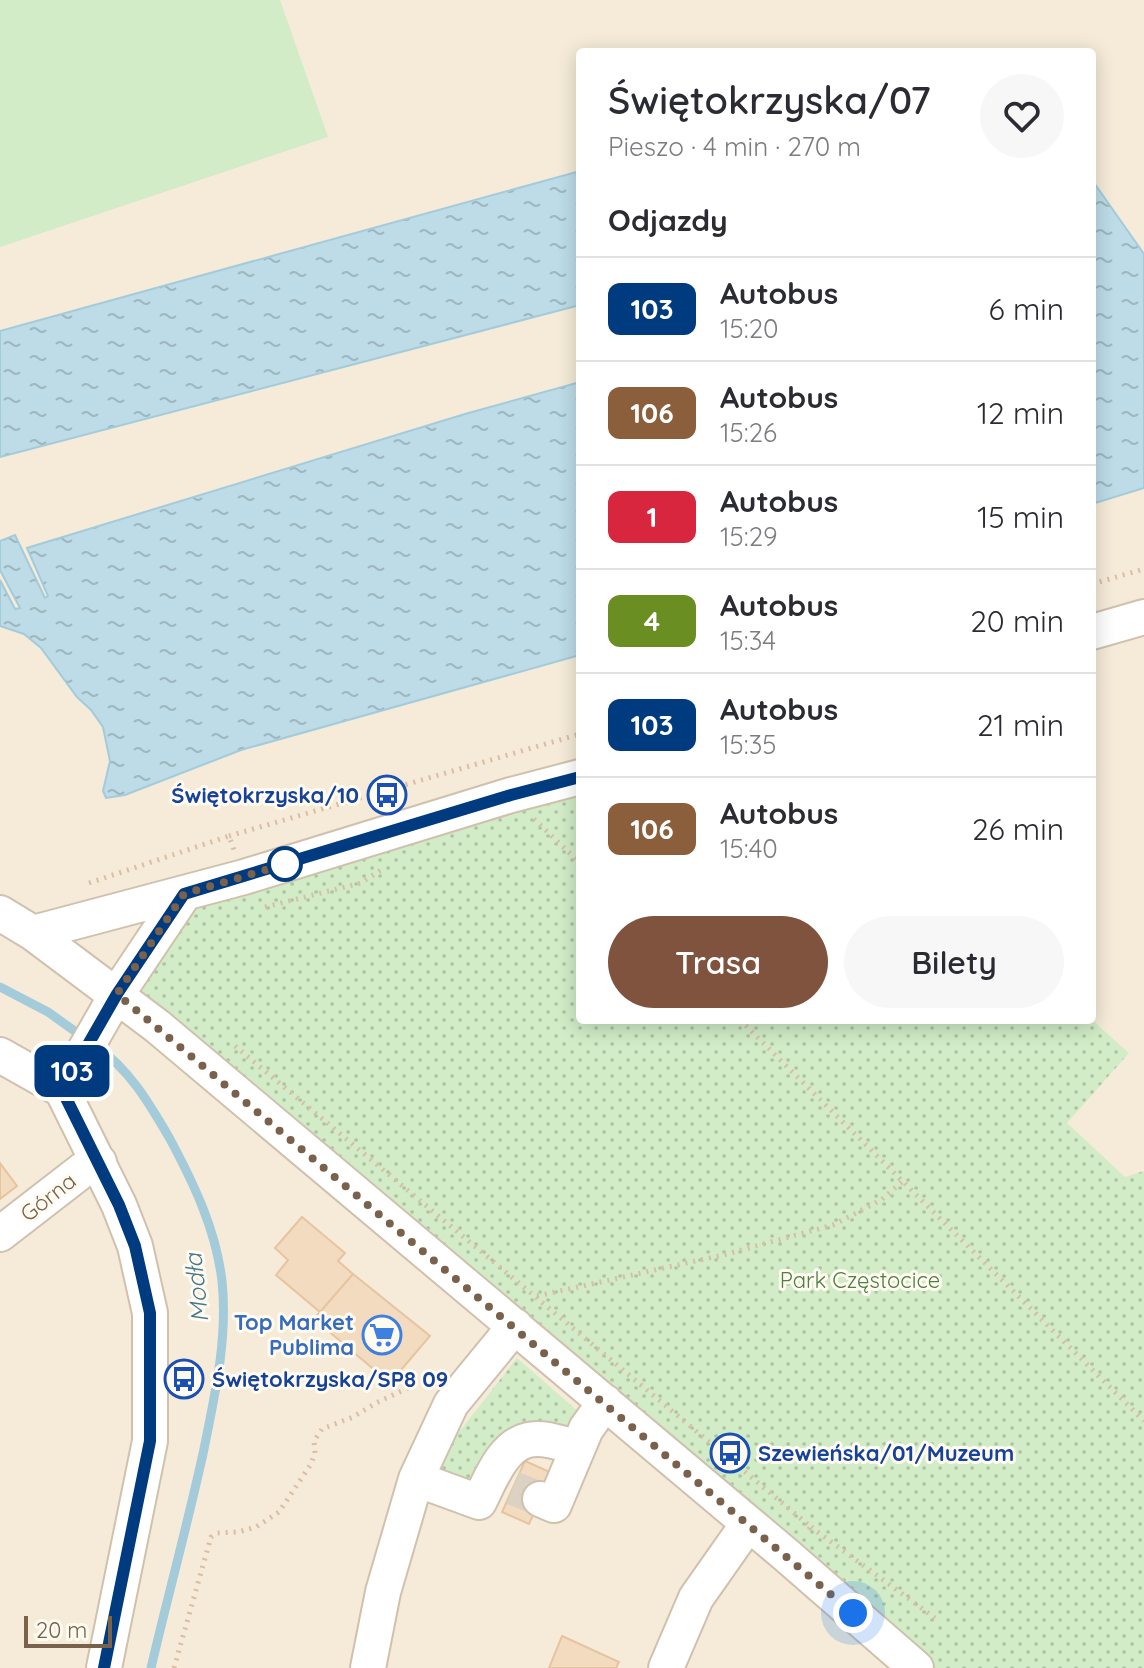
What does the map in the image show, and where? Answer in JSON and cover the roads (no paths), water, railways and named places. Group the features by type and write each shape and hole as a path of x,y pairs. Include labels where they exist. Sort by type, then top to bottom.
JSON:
{"street":[{"path":"1096,631 1144,617"},
{"path":"33,933 184,894 576,778"},
{"path":"62,1090 110,1007 184,894"},
{"path":"0,913 33,933 110,1007 515,1326 785,1554 903,1663"},
{"path":"0,1055 62,1090 99,1162 135,1246 150,1313 150,1441 104,1668"},
{"name":"Górna","path":"0,1234 84,1169 99,1162"},
{"path":"368,1668 383,1592 416,1479 451,1404 515,1326"},
{"path":"578,1448 545,1439 527,1440 499,1463 515,1488 554,1505 578,1448 586,1429 605,1402"},
{"path":"416,1479 479,1502 515,1488"},
{"path":"666,1668 696,1598 748,1524"}],"water":[{"path":"576,172 576,306 0,457 0,331"},
{"path":"1096,186 1144,254 1144,488 1096,503"},
{"path":"576,383 576,656 241,750 125,795 106,798 103,791 110,761 103,727 41,648 24,634 0,626 0,580 15,609 20,608 0,570 0,541 15,535 45,598 48,596 27,548"}],"waterway":[{"name":"Modła","path":"0,987 48,1012 83,1037"},
{"name":"Modła","path":"95,1045 129,1076 170,1139 203,1208 215,1244 222,1281 222,1345 212,1408 151,1668"}],"tunnel":[{"path":"513,1488 540,1499"}],"place":[{"name":"Świętokrzyska/10","path":"387,795"},
{"name":"Top Market Publima","path":"382,1335"},
{"name":"Świętokrzyska/SP8 09","path":"184,1379"},
{"name":"Szewieńska/01/Muzeum","path":"730,1453"}],"park label":[{"name":"Park Częstocice","path":"860,1280"}]}
